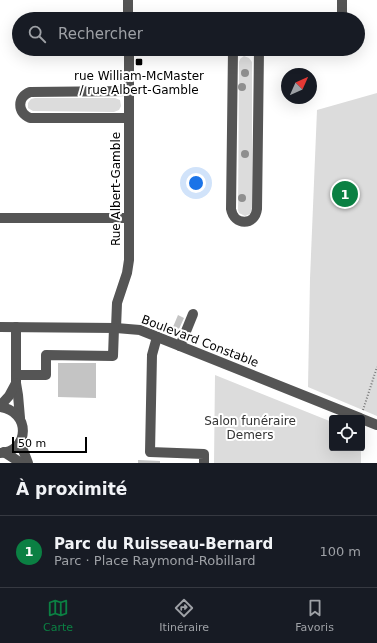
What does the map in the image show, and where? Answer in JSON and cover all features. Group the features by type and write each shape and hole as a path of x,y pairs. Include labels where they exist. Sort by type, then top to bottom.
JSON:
{"street":[{"path":"128,0 128,12"},
{"path":"342,0 342,12"},
{"name":"Rue Albert-Gamble","path":"16,379 46,375 46,355 113,356 117,303 128,274 129,265 129,56"},
{"path":"233,56 232,209 236,218 245,222 254,217 257,208 259,56"},
{"path":"129,92 33,92 23,96 20,103 20,109 23,114 30,118 129,118"},
{"path":"0,218 129,218"},
{"path":"180,346 193,314"},
{"name":"Boulevard Constable","path":"0,327 136,329 358,415"},
{"path":"2,452 16,447 20,442 23,431 20,418 16,379 16,327"},
{"path":"157,337 152,355 150,452 204,454 204,463"},
{"path":"16,379 9,396 0,406 13,411 20,418"},
{"name":"Boulevard Constable","path":"365,418 377,425"},
{"path":"20,442 28,463"},
{"path":"2,452 21,463"}],"path":[{"path":"361,415 377,367"}],"green space":[{"path":"244,56 249,58 252,62 252,208 250,214 245,216 239,213 238,210 239,62"},
{"path":"377,93 377,416 308,387 310,279 317,110"},
{"path":"115,98 120,100 121,106 119,110 114,112 33,111 28,108 28,103 31,99"},
{"name":"Salon funéraire Demers","path":"215,375 329,421 329,451 361,451 361,463 214,463"}],"building":[{"path":"178,315 184,318 179,329 173,327"},
{"path":"58,363 96,363 96,398 58,397"},
{"path":"138,460 160,461 160,463 138,463"}],"place":[{"name":"rue William-McMaster / rue Albert-Gamble","path":"139,62"},
{"name":"Parc du Ruisseau-Bernard","path":"345,194"}]}
